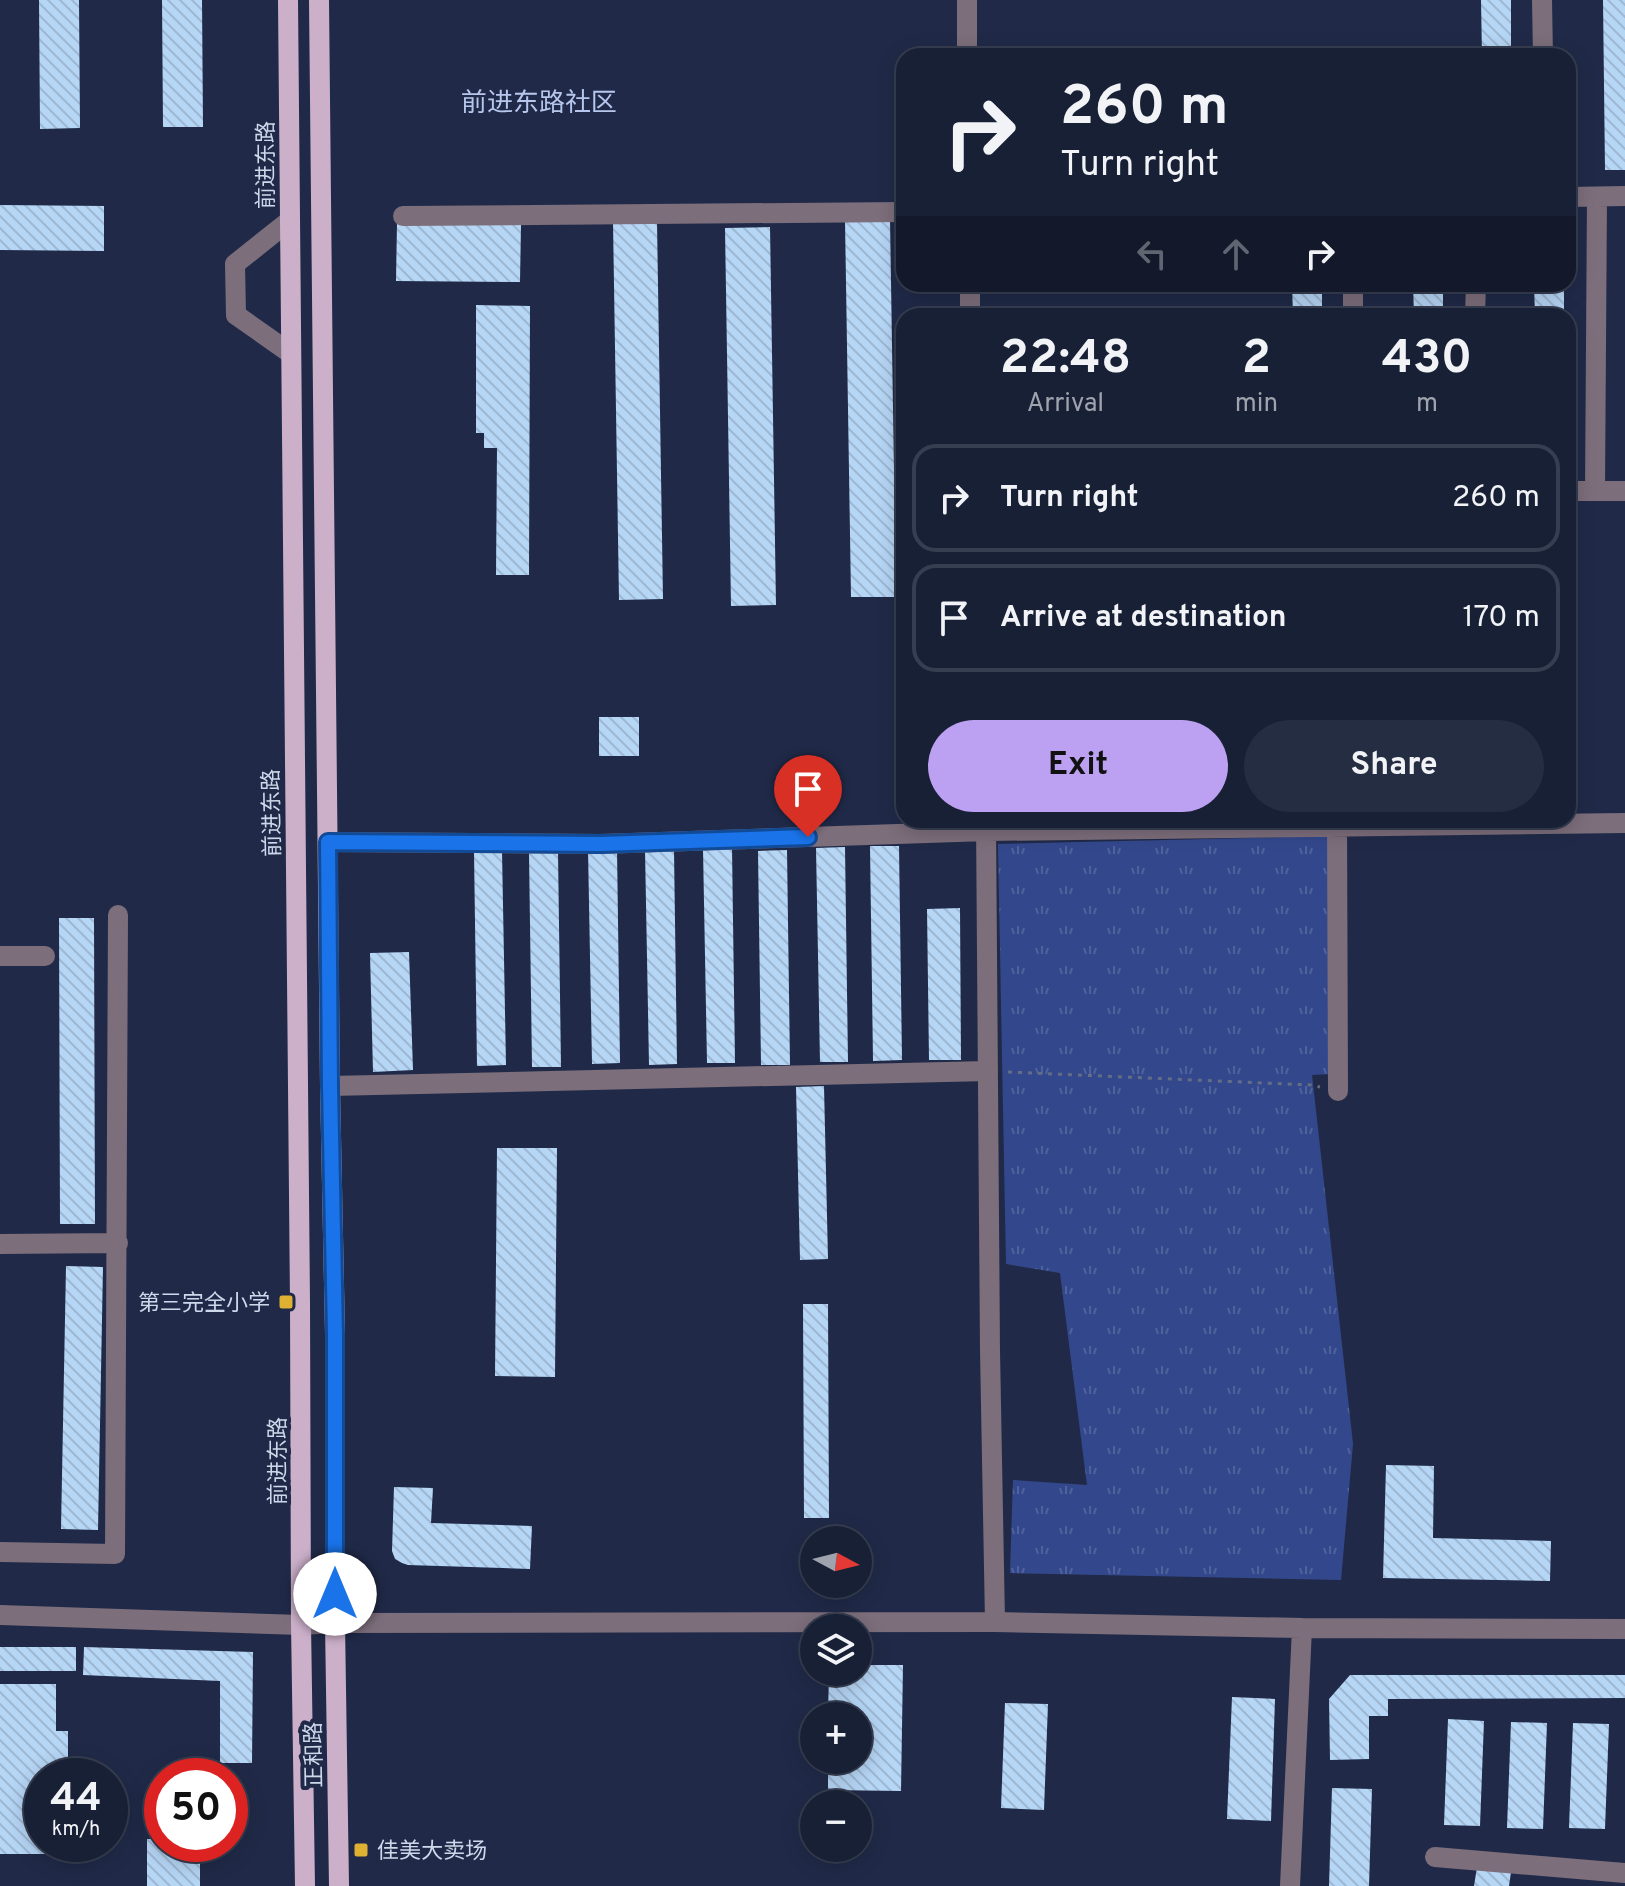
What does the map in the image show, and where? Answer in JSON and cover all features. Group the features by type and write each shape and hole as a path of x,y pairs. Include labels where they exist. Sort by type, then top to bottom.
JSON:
{"main road":[{"name":"前进东路","path":"288,0 301,1625"},
{"path":"319,0 335,1334 335,1623"},
{"name":"正和路","path":"335,1623 339,1886"},
{"name":"正和路","path":"301,1625 305,1886"}],"street":[{"path":"967,0 967,48"},
{"path":"1542,0 1543,48"},
{"path":"1576,197 1625,196"},
{"path":"1595,491 1597,197"},
{"path":"403,216 896,212"},
{"path":"289,221 235,264 236,315 290,353"},
{"path":"1576,491 1625,491"},
{"path":"1576,823 1625,823"},
{"path":"328,842 600,844 943,828"},
{"path":"986,828 995,1622"},
{"path":"1337,828 1338,1091"},
{"path":"0,1552 115,1554 118,915"},
{"path":"0,956 45,956"},
{"path":"330,1086 988,1071"},
{"path":"0,1244 118,1243"},
{"path":"0,1615 301,1625 995,1622 1302,1628 1625,1629"},
{"path":"1290,1886 1302,1628"},
{"path":"1435,1857 1581,1878 1625,1873"}],"path":[{"path":"988,1071 1311,1085 1338,1091"}],"green space":[{"path":"1330,836 1331,1074 1312,1075 1353,1444 1341,1580 1010,1573 1013,1480 1087,1485 1060,1273 1006,1264 998,844"}],"building":[{"path":"39,0 79,0 80,128 40,129"},
{"path":"162,0 202,0 203,127 163,127"},
{"path":"1481,0 1511,0 1511,48 1482,48"},
{"path":"1603,0 1625,0 1625,170 1605,170"},
{"path":"0,205 104,206 104,251 0,250"},
{"path":"890,219 896,597 851,597 845,220"},
{"path":"613,222 657,222 663,599 619,600"},
{"path":"397,223 521,225 520,282 396,281"},
{"path":"770,227 776,605 731,606 725,228"},
{"path":"1292,292 1322,292 1322,308 1293,308"},
{"path":"1413,292 1443,292 1443,308 1414,308"},
{"path":"1534,292 1564,292 1564,308 1535,308"},
{"path":"476,305 530,306 529,575 496,575 497,448 484,448 484,433 476,433"},
{"path":"599,717 639,717 639,756 599,756"},
{"path":"870,846 899,846 902,1060 873,1061"},
{"path":"845,847 848,1062 820,1062 816,848"},
{"path":"732,848 735,1063 707,1063 703,849"},
{"path":"588,849 617,849 620,1063 592,1064"},
{"path":"645,850 674,850 677,1064 649,1065"},
{"path":"787,850 790,1065 761,1065 758,851"},
{"path":"474,851 502,851 506,1065 477,1066"},
{"path":"558,852 561,1067 532,1067 529,853"},
{"path":"960,908 961,1060 929,1060 927,909"},
{"path":"59,918 94,918 95,1224 60,1224"},
{"path":"409,952 413,1070 373,1072 370,953"},
{"path":"824,1086 828,1259 800,1260 796,1087"},
{"path":"497,1148 557,1148 555,1377 495,1376"},
{"path":"66,1266 103,1267 98,1530 61,1529"},
{"path":"803,1304 828,1304 829,1518 804,1518"},
{"path":"1386,1465 1434,1466 1433,1538 1551,1541 1550,1581 1383,1578"},
{"path":"394,1487 433,1488 431,1523 532,1526 530,1569 408,1565 395,1559 392,1551"},
{"path":"0,1647 76,1647 76,1671 0,1671"},
{"path":"84,1647 253,1652 252,1763 248,1763 248,1758 220,1758 220,1681 83,1675"},
{"path":"872,1665 903,1665 901,1791 828,1790 828,1774 872,1774 872,1702 828,1702 829,1686 872,1686"},
{"path":"1350,1675 1625,1675 1625,1698 1388,1699 1388,1716 1369,1716 1369,1759 1330,1760 1329,1699"},
{"path":"0,1684 56,1684 56,1731 68,1731 68,1758 24,1758 24,1854 0,1854"},
{"path":"1232,1697 1275,1699 1271,1821 1227,1819"},
{"path":"1005,1703 1048,1704 1044,1810 1001,1808"},
{"path":"1448,1719 1484,1721 1480,1826 1444,1825"},
{"path":"1511,1722 1547,1723 1543,1829 1507,1828"},
{"path":"1573,1723 1609,1724 1605,1829 1569,1828"},
{"path":"1332,1788 1372,1789 1369,1886 1329,1886"},
{"path":"147,1862 200,1862 200,1886 147,1886"},
{"path":"1477,1867 1511,1872 1509,1886 1474,1886"}],"place":[{"name":"第三完全小学","path":"286,1302"},
{"name":"佳美大卖场","path":"361,1850"}],"district":[{"name":"前进东路社区","path":"539,102"}],"route":[{"path":"335,1594 335,1334 328,842 600,844 808,837"}]}
